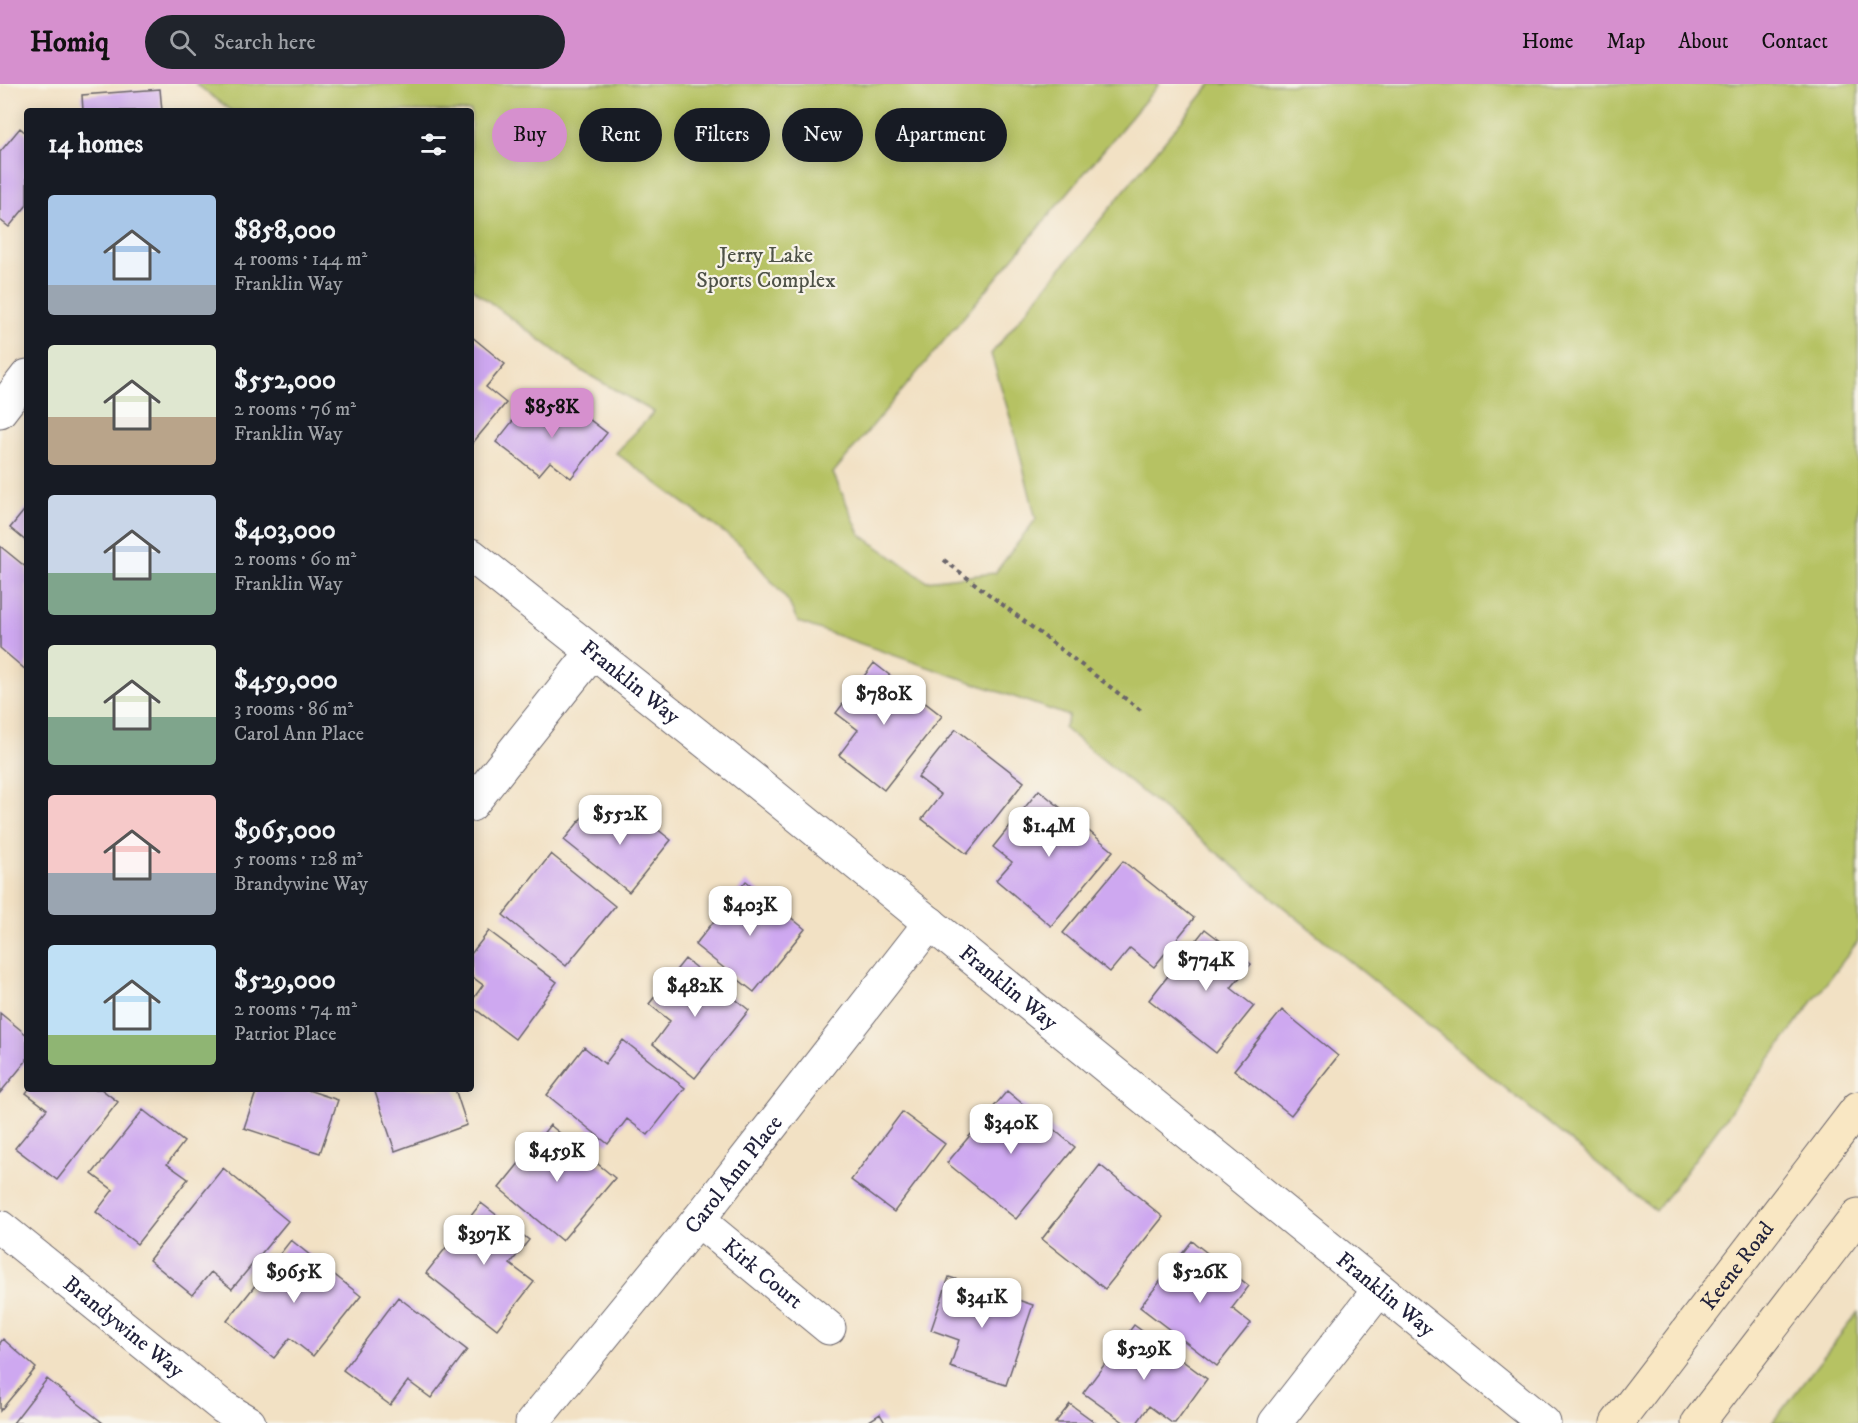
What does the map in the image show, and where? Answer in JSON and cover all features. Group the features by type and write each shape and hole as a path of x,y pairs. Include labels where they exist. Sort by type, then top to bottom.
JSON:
{"main road":[{"name":"Keene Road","path":"1617,1423 1858,1108"},
{"path":"1698,1423 1858,1215"}],"street":[{"path":"0,411 24,380"},
{"name":"Franklin Way","path":"474,557 755,781 1544,1423"},
{"path":"474,801 592,653"},
{"name":"Carol Ann Place","path":"532,1423 698,1220 930,923"},
{"name":"Kirk Court","path":"698,1220 829,1328"},
{"name":"Brandywine Way","path":"0,1227 223,1407 249,1423"},
{"path":"1275,1423 1379,1290"}],"path":[{"path":"944,560 1143,712"}],"green space":[{"name":"Jerry Lake Sports Complex","path":"196,84 1159,84 833,473 860,534 926,581 995,573 1036,519 1013,427 991,354 1211,84 1858,84 1858,941 1656,1211 1064,728 1069,716 798,622 788,601 742,546 616,453 654,412 582,371 474,290 474,108 228,108"},
{"path":"1858,1312 1858,1423 1772,1423"}],"building":[{"path":"160,89 162,108 83,108 82,95"},
{"path":"20,128 24,131 24,209 9,227 0,220 0,152"},
{"path":"474,338 505,364 486,387 506,403 474,441"},
{"path":"564,400 607,433 571,478 550,462 539,475 496,442 527,403 548,420"},
{"path":"24,511 24,540 10,528"},
{"path":"0,546 24,566 24,668 0,648"},
{"path":"874,663 942,716 884,790 839,755 858,730 836,713"},
{"path":"956,729 1024,782 967,854 922,819 941,795 918,777"},
{"path":"1039,790 1113,851 1051,926 996,880 1012,862 993,847"},
{"path":"627,805 671,840 629,892 564,840 585,814 606,831"},
{"path":"551,854 615,906 566,966 503,915"},
{"path":"1123,861 1194,918 1154,967 1130,948 1110,972 1063,933"},
{"path":"746,881 805,929 754,992 695,945"},
{"path":"1205,929 1251,964 1231,988 1254,1006 1216,1053 1149,1000"},
{"path":"489,931 557,982 515,1039 474,1008 474,998 483,985 474,978 474,950"},
{"path":"685,959 749,1010 695,1078 653,1044 670,1021 649,1004"},
{"path":"1282,1010 1338,1056 1291,1115 1234,1070"},
{"path":"0,1013 24,1033 24,1064 0,1093"},
{"path":"623,1040 685,1088 648,1135 627,1119 608,1144 547,1095 584,1047 605,1064"},
{"path":"1007,1091 1075,1147 1016,1219 947,1163"},
{"path":"105,1092 118,1102 57,1180 15,1148 47,1109 26,1093"},
{"path":"256,1092 314,1092 338,1100 320,1153 244,1128"},
{"path":"375,1092 456,1092 467,1125 395,1151"},
{"path":"143,1110 184,1142 167,1164 188,1179 137,1244 96,1212 113,1190 92,1174"},
{"path":"902,1112 945,1144 894,1212 851,1180"},
{"path":"550,1125 615,1178 562,1241 499,1188"},
{"path":"1100,1165 1163,1217 1105,1289 1042,1239"},
{"path":"223,1168 288,1221 232,1289 211,1272 192,1295 149,1260"},
{"path":"481,1203 529,1240 510,1264 534,1282 497,1329 426,1273"},
{"path":"291,1240 361,1296 313,1356 290,1338 274,1358 227,1321"},
{"path":"1192,1241 1249,1286 1232,1308 1251,1323 1217,1366 1140,1307"},
{"path":"949,1277 1033,1305 1006,1385 950,1367 959,1340 931,1330"},
{"path":"398,1297 467,1350 431,1398 408,1381 390,1405 343,1370"},
{"path":"1134,1325 1207,1379 1175,1423 1149,1406 1137,1423 1125,1423 1083,1393"},
{"path":"3,1339 36,1368 0,1411 0,1343"},
{"path":"47,1379 103,1423 13,1423"},
{"path":"1070,1404 1096,1423 1055,1423"},
{"path":"880,1414 885,1423 866,1423"}]}
